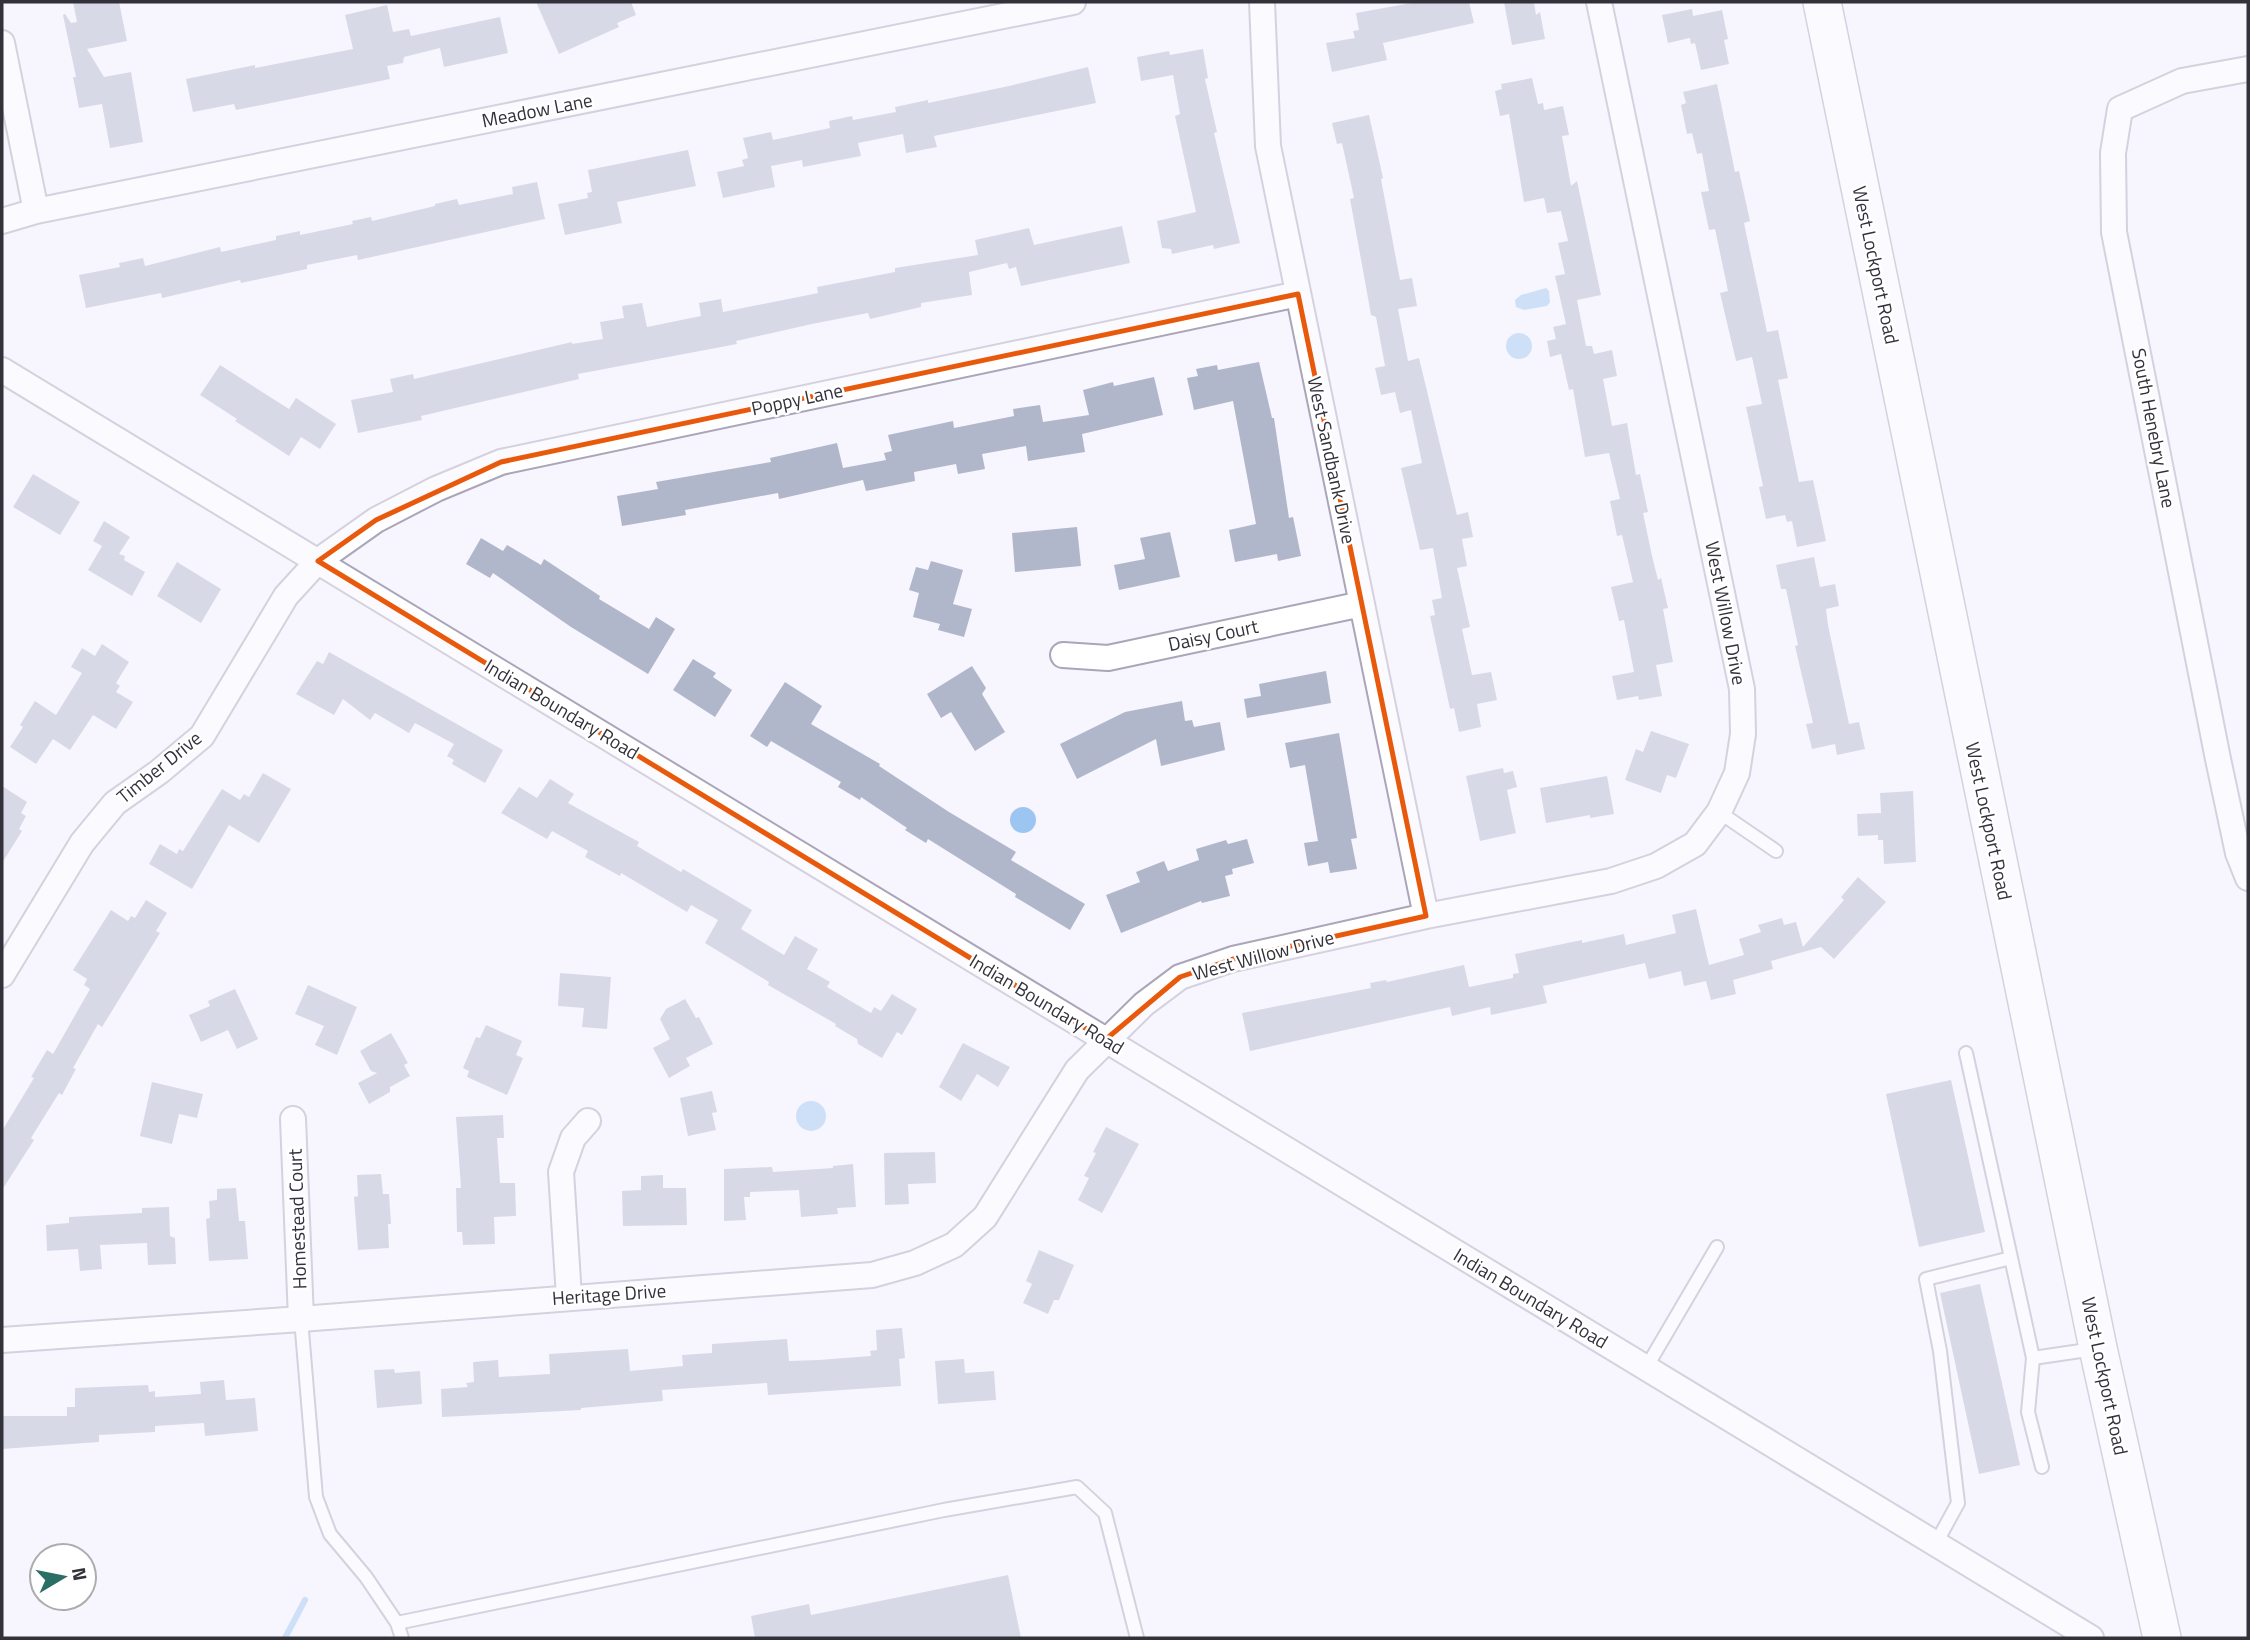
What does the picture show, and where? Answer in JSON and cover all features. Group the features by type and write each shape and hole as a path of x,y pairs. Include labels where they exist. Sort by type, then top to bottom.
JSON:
{"main road":[{"name":"West Lockport Road","path":"1822,2 2098,1348 2162,1638"}],"street":[{"name":"Meadow Lane","path":"2,221 36,211 1073,2"},
{"name":"West Sandbank Drive","path":"1262,2 1268,146 1426,916"},
{"name":"West Willow Drive","path":"1105,1040 1144,1004 1180,977 1233,959 1426,916 1611,881 1656,866 1695,844 1718,812 1737,773 1743,734 1742,689 1599,2"},
{"path":"2,43 36,211"},
{"name":"South Henebry Lane","path":"2248,69 2182,81 2120,110 2113,153 2114,232 2218,759 2238,853 2248,877"},
{"name":"Poppy Lane","path":"318,561 376,520 436,489 501,462 1298,294"},
{"name":"Indian Boundary Road","path":"2,370 2091,1638"},
{"name":"Timber Drive","path":"2,975 82,843 115,803 159,772 202,736 286,596 318,561"},
{"name":"Daisy Court","path":"1063,655 1108,658 1362,604"},
{"name":"Heritage Drive","path":"2,1340 301,1320 872,1275 915,1263 954,1245 985,1217 1077,1070 1105,1040"},
{"name":"Homestead Court","path":"293,1119 301,1320"},
{"path":"569,1297 561,1172 573,1138 588,1121"}],"lane":[{"path":"1718,812 1776,851"},
{"path":"1966,1053 2033,1358 2028,1412 2042,1467"},
{"path":"1646,1368 1717,1247"},
{"path":"1936,1545 1958,1503 1940,1351 1926,1279 2011,1258"},
{"path":"301,1320 316,1497 330,1534 366,1577 397,1623 402,1638"},
{"path":"2033,1358 2098,1348"},
{"path":"397,1623 944,1510 1077,1487 1105,1513 1136,1638"}],"highlighted area":[{"path":"1298,294 1426,916 1233,959 1180,977 1105,1040 318,561 376,520 501,462"}],"water":[{"path":"1546,288 1550,302 1547,306 1524,310 1516,307 1515,300 1521,295"},
{"path":"1519,333 1528,337 1532,346 1528,355 1519,359 1510,355 1506,346 1510,337"},
{"path":"1023,807 1032,811 1036,820 1032,829 1023,833 1014,829 1010,820 1014,811"},
{"path":"811,1101 817,1102 825,1110 825,1122 817,1130 811,1131 805,1130 797,1122 796,1116 797,1110 805,1102"}],"building":[{"path":"73,2 119,2 127,41 87,49 104,77 131,72 143,142 110,148 102,104 79,108 73,77 76,77 63,15 65,14 71,23 77,22"},
{"path":"536,2 631,2 636,15 617,23 619,27 559,54"},
{"path":"1417,2 1469,2 1474,23 1383,43 1387,60 1332,72 1326,43 1355,38 1353,31 1359,30 1356,13"},
{"path":"1504,2 1534,2 1536,15 1540,12 1545,39 1512,45"},
{"path":"387,5 393,32 409,29 411,36 500,17 508,53 444,67 440,48 404,57 403,63 387,66 390,79 236,110 234,104 193,112 186,79 353,49 345,15"},
{"path":"1692,9 1693,16 1722,10 1728,39 1724,40 1729,64 1701,70 1695,43 1691,44 1690,38 1668,43 1662,15"},
{"path":"1203,49 1208,78 1205,79 1217,132 1214,133 1240,243 1214,249 1213,245 1172,254 1171,249 1162,248 1157,221 1196,212 1175,116 1180,114 1173,75 1141,81 1137,57 1169,51 1170,55"},
{"path":"1088,67 1096,103 934,136 937,147 906,153 903,134 858,143 861,156 803,167 802,160 771,166 775,187 723,198 717,172 744,166 742,160 748,158 743,138 771,132 773,140 830,128 829,121 852,116 853,120 896,112 895,107 928,100 928,103"},
{"path":"1532,78 1538,104 1543,103 1544,110 1563,106 1569,135 1562,136 1571,186 1577,181 1601,295 1577,300 1586,346 1592,346 1594,354 1612,350 1617,376 1603,379 1612,426 1627,423 1636,475 1640,474 1648,512 1643,513 1652,556 1658,580 1661,578 1668,608 1663,609 1673,662 1656,665 1662,696 1639,700 1638,696 1617,700 1612,676 1634,672 1624,620 1619,621 1611,587 1633,582 1622,535 1617,536 1610,501 1620,499 1609,453 1585,457 1573,389 1569,390 1561,354 1550,357 1547,341 1556,339 1553,327 1566,324 1555,276 1565,274 1558,243 1568,241 1561,211 1547,213 1544,198 1524,202 1509,114 1500,116 1495,91 1502,89 1501,84"},
{"path":"1717,84 1735,172 1739,171 1750,221 1744,223 1767,332 1778,330 1788,378 1778,380 1799,482 1813,480 1826,541 1797,547 1792,521 1787,522 1785,515 1766,519 1759,487 1763,486 1746,407 1762,404 1752,357 1736,361 1720,293 1728,291 1715,229 1709,230 1701,192 1709,191 1702,153 1697,154 1692,133 1687,134 1681,105 1686,103 1683,92"},
{"path":"1369,115 1383,178 1381,179 1400,280 1412,278 1417,306 1398,309 1408,361 1419,358 1457,515 1468,512 1473,537 1462,539 1467,566 1457,568 1470,627 1462,629 1472,675 1491,672 1497,700 1477,704 1481,727 1459,732 1454,708 1450,709 1430,616 1435,615 1432,600 1442,598 1433,548 1420,550 1401,468 1422,463 1411,410 1400,413 1395,392 1381,395 1375,368 1385,366 1376,317 1371,315 1350,199 1354,198 1342,143 1337,144 1332,123"},
{"path":"688,150 696,186 617,202 622,223 565,235 558,204 588,198 587,193 592,192 588,170"},
{"path":"537,182 545,219 358,260 357,255 307,265 307,269 241,283 240,280 162,298 161,293 86,308 79,275 120,267 119,263 143,258 145,266 220,247 221,252 276,240 276,236 300,231 300,235 353,224 352,221 371,217 372,221 457,199 459,205 513,194 512,187"},
{"path":"1122,226 1130,263 1021,286 1016,267 1009,269 1007,263 969,272 972,295 921,303 921,307 870,319 868,313 736,341 737,344 578,374 579,379 421,416 422,420 358,433 351,400 393,392 390,379 413,374 414,379 572,342 603,339 600,322 624,318 622,306 642,303 647,327 701,316 699,303 721,299 723,312 818,293 817,287 895,272 895,268 978,255 975,240 1029,228 1034,245"},
{"path":"1259,362 1274,418 1289,518 1293,517 1301,556 1278,561 1277,554 1235,562 1229,530 1256,524 1233,401 1194,410 1187,378 1198,376 1196,369 1217,365 1218,370"},
{"path":"220,365 289,409 296,398 336,424 320,449 301,437 289,456 200,395"},
{"path":"1154,377 1163,415 1082,434 1085,452 1028,461 1026,446 982,454 985,469 958,474 956,464 914,472 915,481 866,491 863,480 779,499 778,493 685,510 686,515 622,526 617,496 658,489 656,482 771,462 770,458 837,443 843,468 886,460 884,453 892,451 888,435 953,421 954,428 1014,416 1013,409 1040,405 1043,422 1089,415 1083,390 1113,382 1114,386"},
{"path":"33,474 80,502 60,535 13,507"},
{"path":"104,521 130,537 119,554 145,572 132,596 88,570 102,546 93,541"},
{"path":"1077,527 1081,566 1015,572 1012,533"},
{"path":"1170,532 1180,577 1119,590 1114,565 1145,559 1140,538"},
{"path":"481,538 503,551 507,545 541,565 544,559 600,596 599,599 649,629 656,617 675,629 648,674 571,627 493,573 490,578 466,564"},
{"path":"1814,557 1820,587 1835,584 1839,606 1826,609 1828,625 1849,724 1859,722 1865,749 1837,755 1835,744 1812,749 1806,724 1813,723 1795,646 1798,645 1786,589 1781,589 1776,565"},
{"path":"931,561 963,570 953,604 972,609 964,637 938,630 940,624 913,617 919,593 909,590 916,567 928,570"},
{"path":"177,562 221,589 201,623 157,596"},
{"path":"102,644 129,662 116,683 120,686 116,692 133,702 116,729 93,715 70,750 53,739 36,764 10,747 35,701 56,715 82,673 71,667 82,648 95,656"},
{"path":"329,652 503,750 485,783 452,764 454,760 447,756 454,744 415,723 409,733 375,713 370,720 343,699 334,715 296,694 317,661 323,664"},
{"path":"693,659 716,673 713,677 732,690 715,717 673,690"},
{"path":"972,666 986,688 982,694 1005,732 975,751 951,712 941,718 927,694"},
{"path":"1326,671 1331,703 1247,718 1244,699 1261,696 1259,684"},
{"path":"785,682 822,706 811,724 880,764 879,766 949,812 1016,852 1011,860 1085,904 1070,930 928,839 926,843 905,830 907,828 861,797 860,800 838,787 841,782 771,741 767,747 750,736"},
{"path":"1182,701 1185,721 1192,720 1194,727 1220,722 1225,750 1161,766 1156,739 1077,779 1060,744 1125,712"},
{"path":"1651,731 1689,744 1676,778 1667,775 1661,793 1625,780 1636,749 1643,752"},
{"path":"1339,733 1357,838 1351,839 1357,869 1330,873 1328,862 1308,866 1304,843 1318,841 1305,765 1290,768 1285,743"},
{"path":"1503,768 1504,773 1513,771 1517,787 1507,790 1516,833 1480,841 1466,776"},
{"path":"263,773 291,789 259,843 229,825 192,889 149,864 160,844 177,854 179,849 183,851 222,789 240,800 244,794 249,797"},
{"path":"1607,776 1614,814 1590,818 1590,815 1546,823 1540,788"},
{"path":"550,779 574,794 568,803 639,842 637,846 681,872 683,869 752,910 741,929 784,955 795,936 818,949 807,969 830,982 827,987 871,1013 874,1007 881,1011 892,994 917,1009 902,1035 897,1032 882,1058 858,1044 857,1039 835,1026 836,1024 768,985 769,982 705,943 718,920 691,905 687,912 621,873 620,876 585,857 588,851 552,831 547,839 501,813 519,787 537,798"},
{"path":"2,786 27,802 21,813 26,816 19,829 22,831 2,863"},
{"path":"1913,791 1916,862 1884,864 1883,840 1878,840 1878,835 1858,836 1857,814 1881,813 1880,793"},
{"path":"1247,839 1254,863 1232,869 1233,874 1225,876 1230,896 1202,903 1201,901 1121,933 1106,895 1140,882 1136,872 1164,861 1168,871 1199,860 1196,849 1226,840 1228,844"},
{"path":"1858,877 1886,902 1834,959 1821,947 1771,961 1773,969 1733,980 1736,994 1711,1000 1706,981 1684,986 1681,971 1649,979 1645,963 1543,986 1547,1003 1491,1015 1490,1007 1452,1016 1450,1007 1250,1051 1242,1013 1371,988 1370,983 1387,982 1464,965 1469,987 1513,978 1513,974 1519,973 1515,954 1624,934 1626,945 1676,933 1672,915 1696,909 1709,965 1744,955 1739,939 1761,932 1758,925 1782,918 1784,925 1796,922 1803,947 1844,900 1841,897"},
{"path":"146,900 167,913 156,931 160,933 102,1027 98,1024 73,1068 76,1069 62,1095 59,1093 31,1138 34,1140 2,1190 2,1131 34,1078 31,1077 47,1050 53,1054 90,989 84,985 87,979 73,970 111,910 128,921 131,916 135,918"},
{"path":"560,973 611,977 607,1029 582,1027 584,1008 558,1006"},
{"path":"308,985 357,1007 337,1055 315,1045 324,1026 295,1014"},
{"path":"235,989 258,1039 237,1049 228,1030 201,1042 189,1015 210,1006 208,1001"},
{"path":"685,999 696,1018 699,1017 713,1044 686,1058 690,1066 669,1078 653,1048 670,1039 660,1019 666,1009"},
{"path":"486,1025 522,1041 516,1055 523,1058 507,1095 467,1077 469,1071 463,1068 476,1037 480,1038"},
{"path":"391,1033 408,1063 404,1065 410,1076 390,1087 390,1092 369,1104 358,1083 377,1073 371,1071 360,1051"},
{"path":"963,1043 1010,1067 998,1087 977,1074 961,1101 939,1087"},
{"path":"1951,1080 1985,1232 1919,1247 1886,1094"},
{"path":"152,1082 203,1094 197,1118 179,1114 172,1144 140,1136"},
{"path":"712,1091 717,1112 712,1113 716,1130 688,1136 680,1098"},
{"path":"503,1115 504,1138 497,1138 500,1183 515,1183 516,1216 494,1217 495,1244 463,1245 462,1232 457,1232 456,1188 461,1188 456,1117"},
{"path":"1106,1127 1139,1144 1102,1213 1078,1200 1089,1178 1084,1176 1096,1153 1093,1152"},
{"path":"935,1152 936,1183 908,1184 909,1204 885,1205 884,1153"},
{"path":"853,1164 856,1207 837,1208 838,1214 801,1217 799,1190 750,1192 750,1197 744,1197 746,1220 724,1221 724,1169 772,1167 773,1172"},
{"path":"381,1174 383,1194 389,1194 389,1248 358,1250 354,1197 358,1196 357,1175"},
{"path":"663,1175 663,1188 686,1188 687,1225 623,1226 622,1191 641,1190 641,1176"},
{"path":"236,1188 239,1221 245,1221 248,1259 209,1261 206,1219 210,1218 209,1201 217,1200 217,1189"},
{"path":"169,1207 170,1236 175,1238 176,1264 148,1265 147,1243 100,1245 102,1269 80,1271 78,1249 47,1251 46,1225 69,1223 69,1217 142,1213 142,1208"},
{"path":"1039,1250 1074,1265 1059,1300 1054,1300 1048,1314 1023,1303 1032,1284 1026,1281"},
{"path":"1980,1284 2020,1465 1979,1474 1940,1293"},
{"path":"902,1328 905,1358 899,1359 901,1386 768,1395 767,1383 662,1390 663,1401 581,1410 442,1417 441,1389 468,1387 466,1383 474,1382 473,1362 498,1360 499,1377 550,1374 549,1354 628,1349 630,1371 683,1366 682,1355 712,1353 712,1344 787,1339 789,1361 871,1356 870,1351 877,1350 876,1330"},
{"path":"964,1359 965,1373 994,1371 996,1400 938,1404 935,1361"},
{"path":"394,1369 395,1373 420,1371 422,1404 377,1408 374,1370"},
{"path":"224,1380 226,1400 255,1398 258,1431 205,1436 204,1423 155,1426 155,1432 99,1435 99,1442 2,1449 2,1416 67,1416 67,1407 75,1407 75,1388 148,1385 149,1392 155,1391 155,1397 201,1394 200,1382"},
{"path":"1008,1575 1021,1638 755,1638 751,1616 809,1604 811,1615"}],"waterway":[{"path":"285,1638 305,1600"}]}
